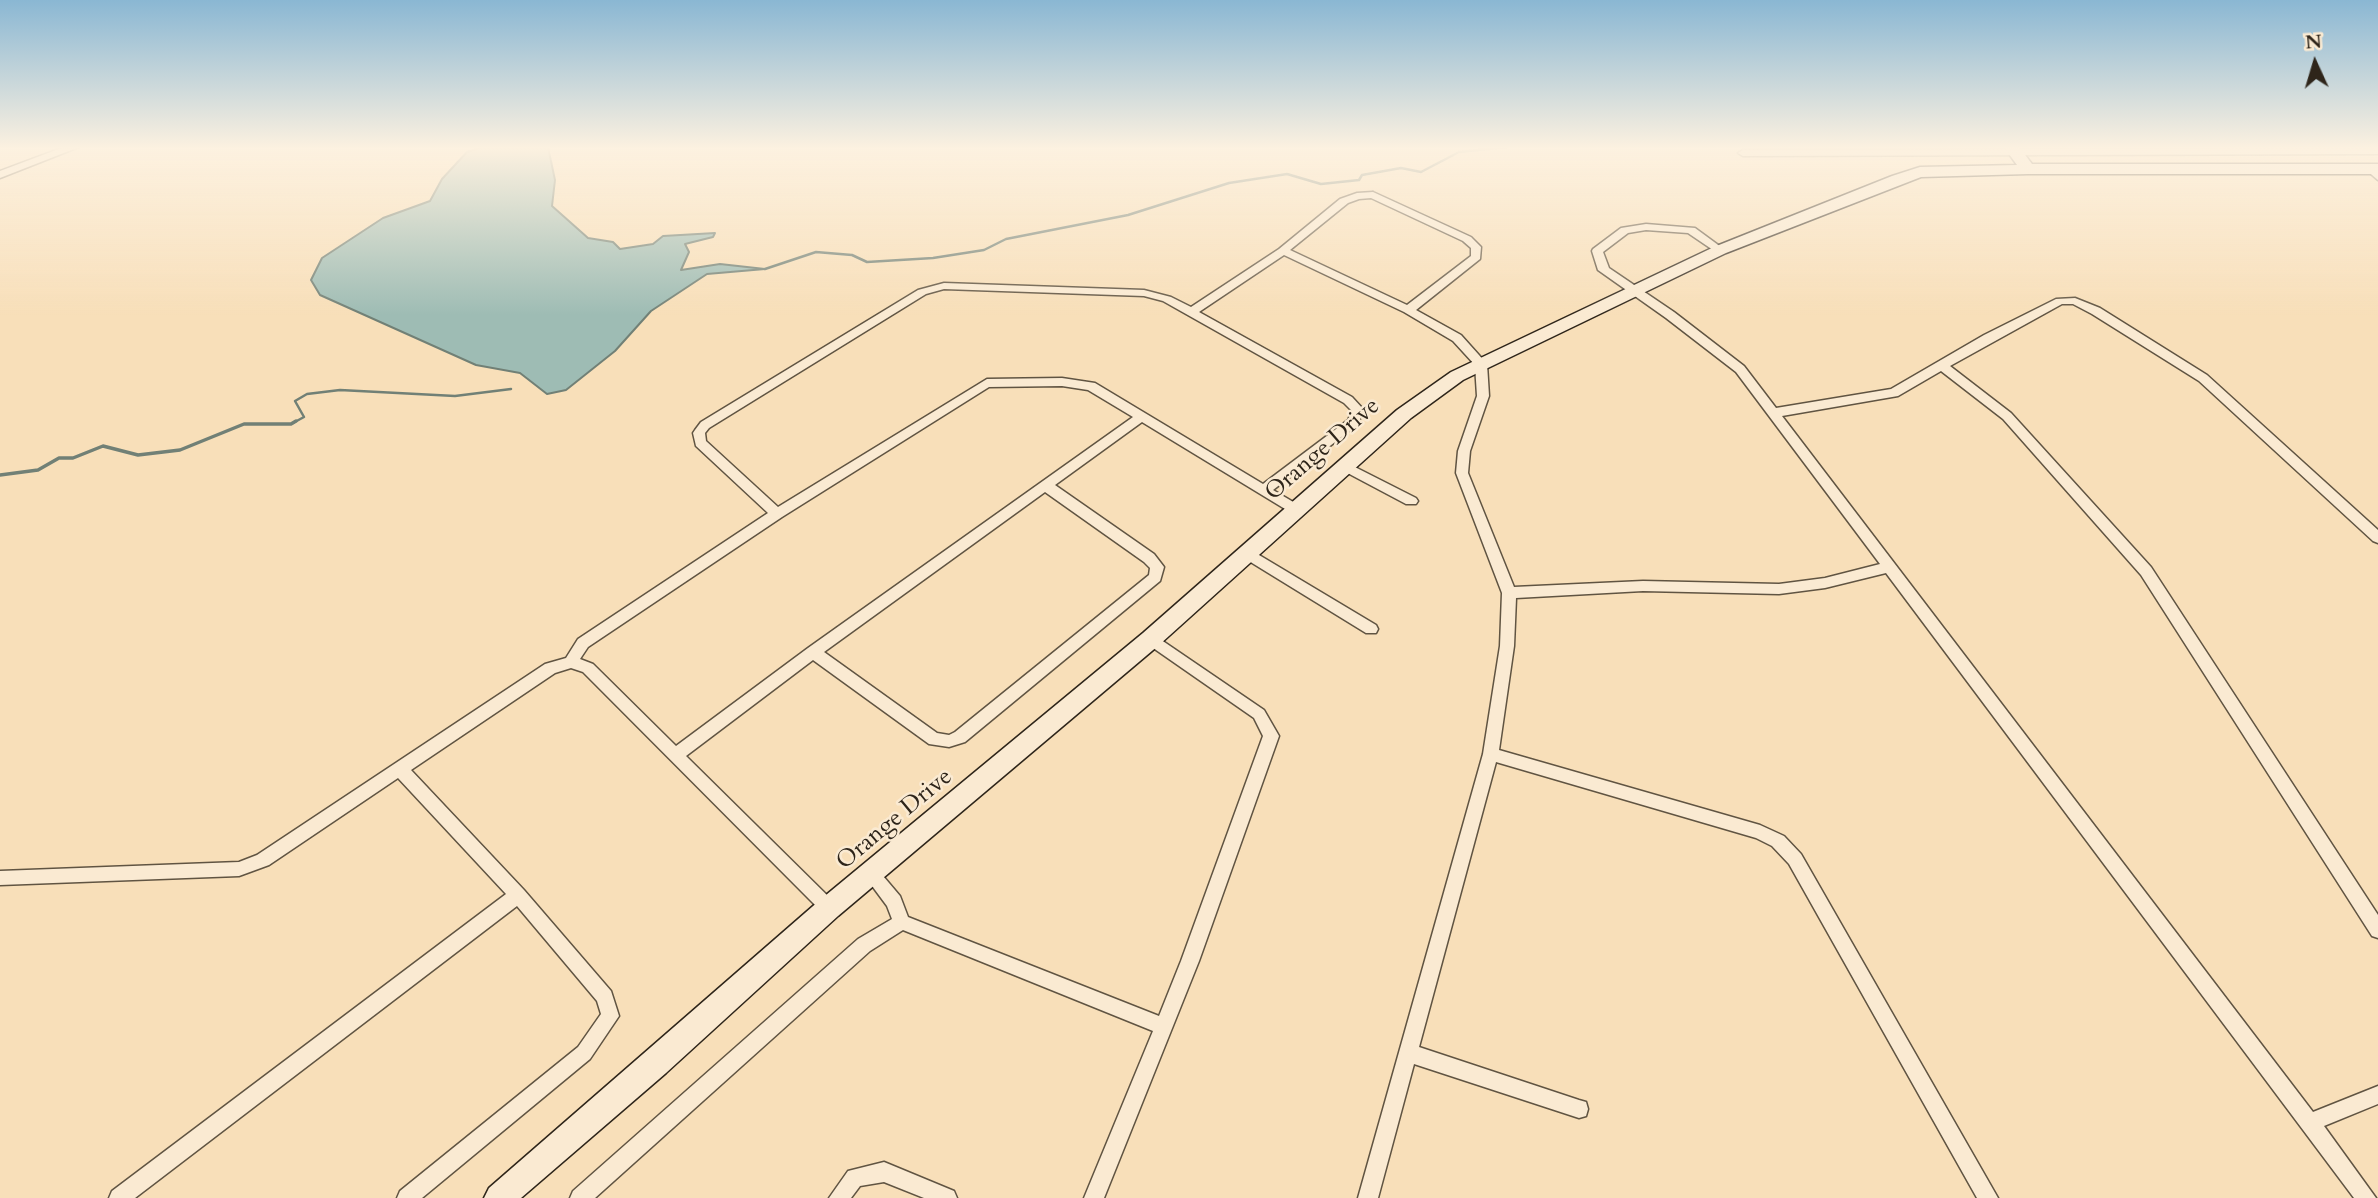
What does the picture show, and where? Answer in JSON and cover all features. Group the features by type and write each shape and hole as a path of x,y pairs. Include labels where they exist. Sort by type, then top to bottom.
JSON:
{"street":[{"path":"1190,313 1283,251 1342,203"},
{"path":"1390,203 1467,239 1476,247 1476,257 1408,310"},
{"name":"Orange Drive","path":"499,1198 830,908 1151,639 1422,399 1481,364 1720,250 1837,203"},
{"path":"1720,250 1691,230 1646,227 1625,230 1597,251 1604,270 1730,360 1890,567 2366,1198"},
{"path":"1283,251 1408,310 1457,338 1481,364 1483,396 1464,451 1462,473 1509,593 1507,646 1491,754 1368,1198"},
{"path":"776,514 699,443 699,433 705,425 922,292 944,286 1144,293 1167,299 1348,400 1358,410 1353,422 1265,489"},
{"path":"1772,413 1886,395 2060,301 2074,301 2096,311 2203,378 2378,538"},
{"path":"1941,365 2007,416 2146,570 2378,930"},
{"path":"571,662 583,643 776,514 987,383 1062,382 1091,386 1295,509"},
{"path":"677,754 813,652 1142,416"},
{"path":"1345,466 1411,501"},
{"path":"813,652 934,739 949,741 960,737 1155,577 1157,567 1149,558 1045,485"},
{"path":"1249,554 1371,629"},
{"path":"1509,593 1643,586 1779,589 1825,583 1890,567"},
{"path":"1094,1198 1195,948 1271,736 1259,714 1151,639"},
{"path":"0,878 239,869 263,860 550,668 571,662 588,668 830,908"},
{"path":"1491,754 1760,832 1778,841 1795,859 1988,1198"},
{"path":"400,769 517,895 605,997 610,1016 584,1053 407,1198"},
{"path":"872,875 894,901 902,922 1162,1026"},
{"path":"119,1198 517,895"},
{"path":"580,1198 864,945 902,922"},
{"path":"1409,1053 1579,1109"},
{"path":"2309,1123 2378,1095"},
{"path":"839,1198 855,1178 884,1172 947,1198"}],"water":[{"path":"425,203 552,203 552,206 588,238 613,242 620,249 653,244 663,236 715,233 713,237 685,244 689,252 681,270 720,264 765,269 707,274 651,311 615,351 566,390 547,394 520,373 476,365 320,295 311,280 322,258 383,218"}],"waterway":[{"path":"765,269 816,252 852,255 867,262 933,258 984,250 1006,239 1128,215 1166,203"},
{"path":"293,423 304,417 295,401 307,394 340,390 455,396 511,389"},
{"path":"0,475 38,470 59,458 73,458 103,446 138,455 180,450 244,424 291,424 296,421"}]}
